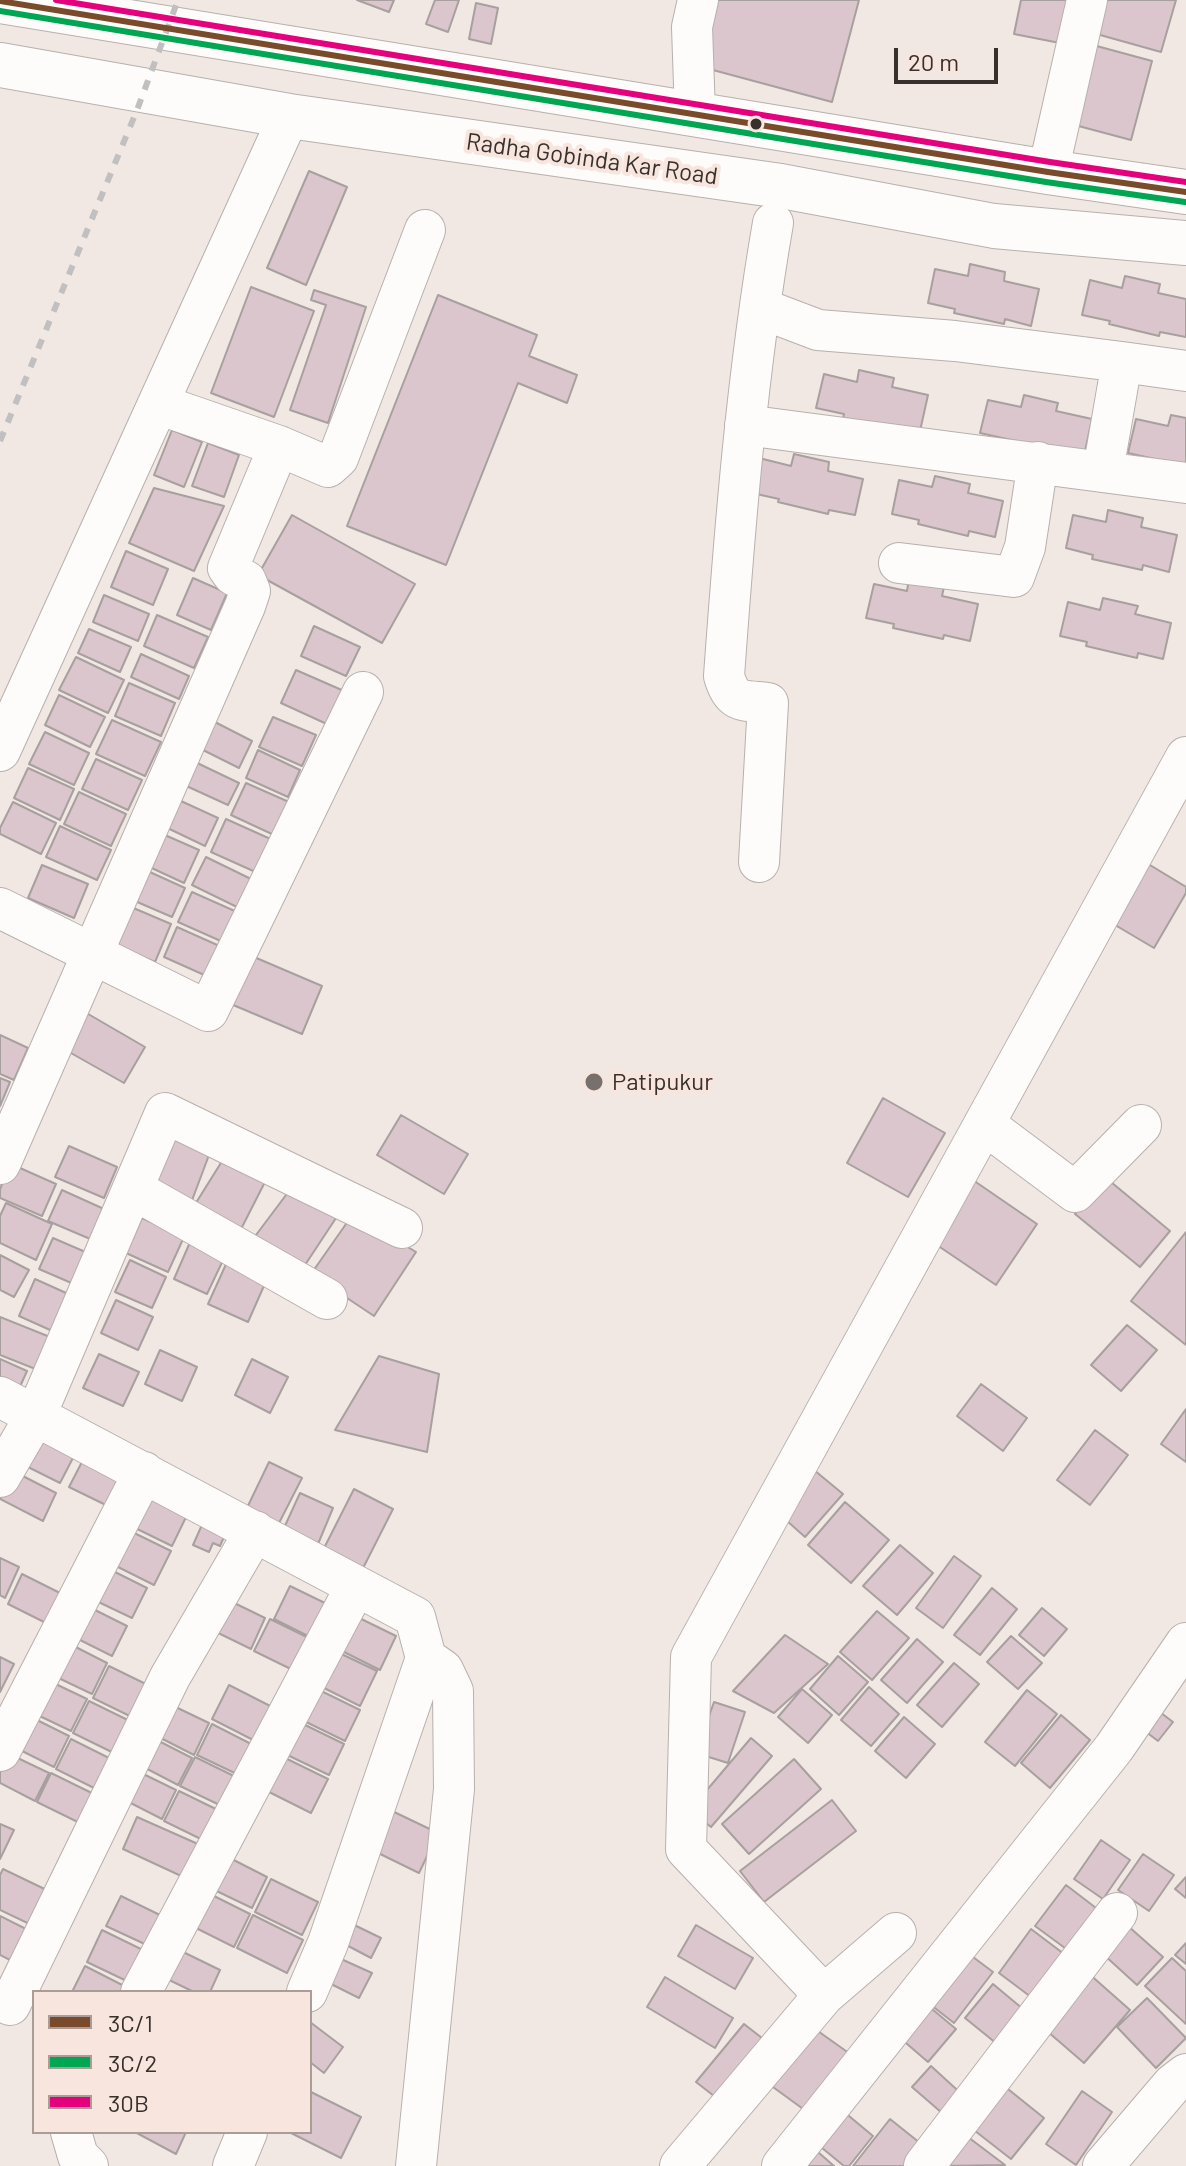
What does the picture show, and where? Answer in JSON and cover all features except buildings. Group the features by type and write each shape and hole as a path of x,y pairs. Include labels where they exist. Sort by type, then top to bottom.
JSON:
{"main road":[{"path":"0,1 1184,192 1181,242"},
{"name":"Radha Gobinda Kar Road","path":"0,65 289,116 781,186 994,226 1181,242"}],"street":[{"path":"695,114 692,27 698,0"},
{"path":"1048,172 1087,0"},
{"path":"0,751 289,116"},
{"path":"759,862 768,703 736,699 729,692 724,676 737,491 773,223"},
{"path":"158,404 279,446 328,467 338,458 425,230"},
{"path":"760,308 818,330 955,341 1186,371"},
{"path":"1103,471 1122,362"},
{"path":"745,425 1186,483"},
{"path":"0,1164 250,591 246,581 233,575 228,568 279,446"},
{"path":"899,563 1014,577 1025,547 1038,462"},
{"path":"0,908 208,1011 363,692"},
{"path":"824,1995 686,1849 691,1657 1186,757"},
{"path":"0,1477 36,1415 165,1113 402,1228"},
{"path":"984,1124 1075,1192 1141,1125"},
{"path":"133,1189 327,1299"},
{"path":"0,1397 415,1617 426,1658 328,1943 308,1990"},
{"path":"0,1751 144,1472"},
{"path":"10,2005 170,1677 255,1531"},
{"path":"142,1990 356,1586"},
{"path":"782,2166 1114,1748 1186,1643"},
{"path":"416,2166 454,1789 453,1691 443,1670 426,1658"},
{"path":"924,2166 1117,1913"},
{"path":"680,2166 824,1995 896,1933"},
{"path":"1103,2166 1173,2084 1186,2074"},
{"path":"72,2134 78,2156 88,2166"},
{"path":"233,2166 246,2134"}],"railway":[{"path":"0,441 137,110 178,0"}],"transit line":[{"name":"30B","path":"56,0 1186,182"},
{"name":"3C/1","path":"0,1 1186,192"},
{"name":"3C/2","path":"0,11 1185,202"}],"place":[{"name":"Patipukur","path":"594,1082"}]}
